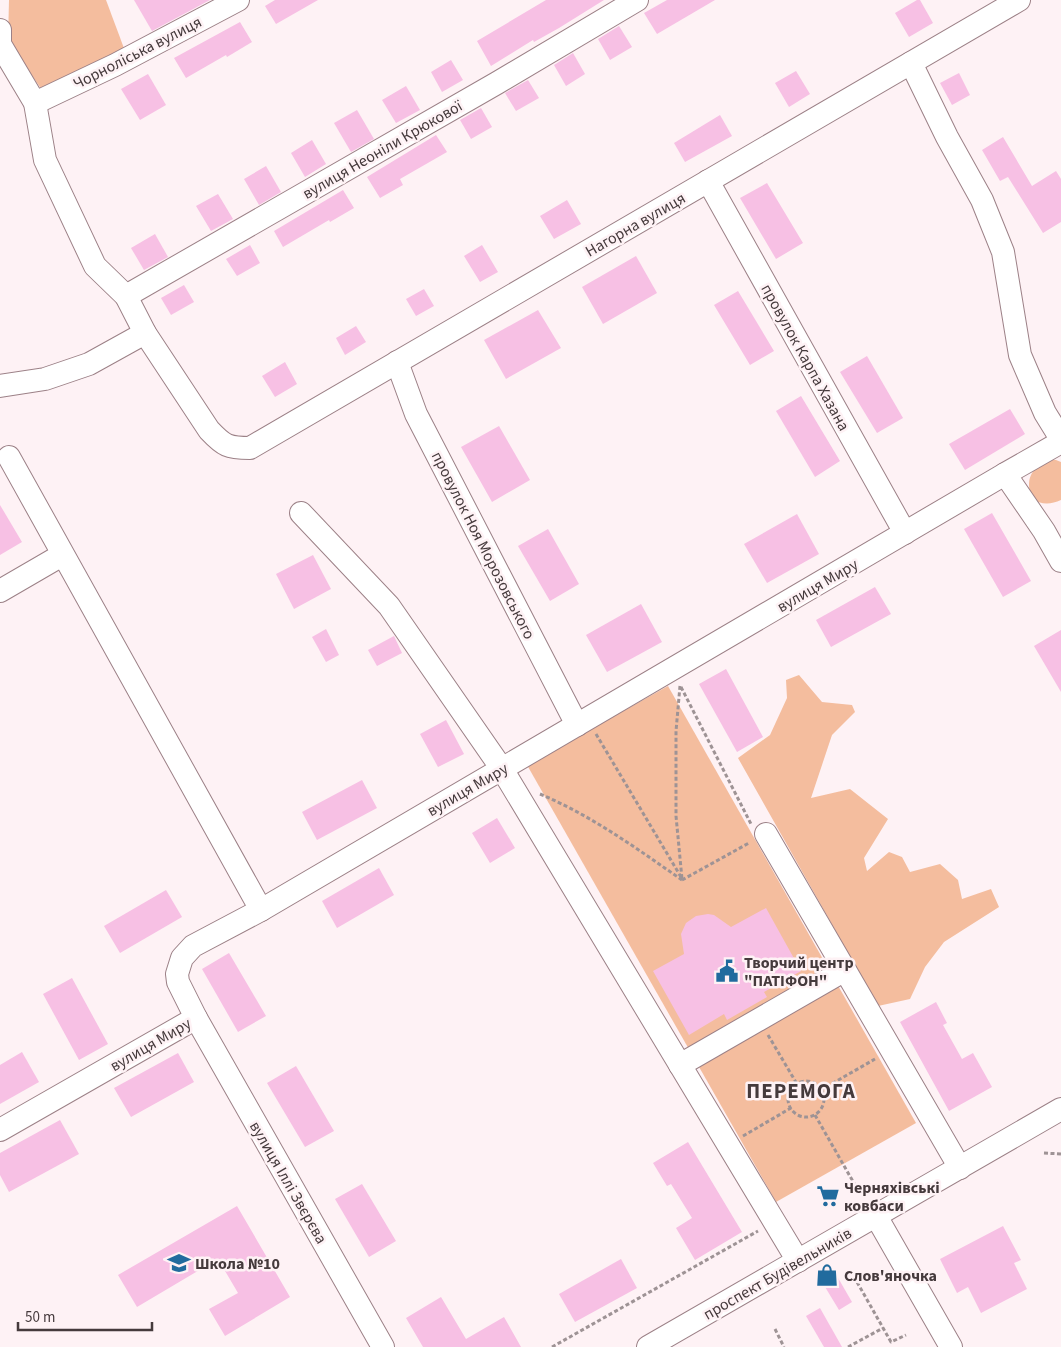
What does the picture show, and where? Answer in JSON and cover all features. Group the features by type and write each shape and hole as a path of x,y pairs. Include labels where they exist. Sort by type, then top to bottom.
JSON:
{"street":[{"name":"Чорноліська вулиця","path":"35,103 115,65 238,0"},
{"name":"вулиця Неоніли Крюкової","path":"126,296 497,83 637,0"},
{"name":"Нагорна вулиця","path":"145,333 209,430 221,443 235,448 250,448 1019,0"},
{"path":"0,30 0,44 35,103 45,160 95,266 126,296 145,333 89,364 45,379 0,386"},
{"path":"911,63 947,137 982,200 1003,252 1020,355 1045,412 1061,440"},
{"name":"провулок Карпа Хазана","path":"708,181 905,533"},
{"name":"провулок Ноя Морозовського","path":"397,362 416,414 582,722"},
{"name":"вулиця Миру","path":"0,1130 196,1018 178,982 177,974 182,958 193,946 505,775 582,722 676,678 905,533 1061,440"},
{"path":"9,457 261,910"},
{"path":"1005,474 1052,525 1061,561"},
{"path":"301,513 389,606 505,775 798,1261"},
{"path":"0,591 62,555"},
{"path":"766,834 960,1168"},
{"path":"680,1065 844,970"},
{"name":"вулиця Іллі Звєрєва","path":"196,1018 383,1347"},
{"name":"проспект Будівельників","path":"648,1347 1061,1109"},
{"path":"876,1216 951,1347"}],"path":[{"path":"676,678 676,816 682,880"},
{"path":"676,678 752,825 766,834 682,880"},
{"path":"582,722 682,880"},
{"path":"505,775 571,807 624,838 682,880"},
{"path":"759,1020 797,1084"},
{"path":"821,1090 891,1050"},
{"path":"810,1082 821,1090 823,1102 815,1115 801,1116 791,1108 788,1095 797,1084 810,1082"},
{"path":"728,1145 791,1108"},
{"path":"815,1115 859,1192"},
{"path":"1044,1153 1061,1154"},
{"path":"552,1347 774,1221"},
{"path":"857,1282 891,1342 906,1335"},
{"path":"848,1347 883,1328"},
{"path":"775,1329 784,1347"}],"shaded area":[{"path":"9,0 106,0 125,51 42,90 8,41"},
{"path":"1046,459 1061,462 1061,500 1053,503 1042,503 1031,498 1029,480 1036,468"},
{"path":"799,675 822,702 852,705 855,712 832,735 811,798 850,789 888,819 864,858 867,871 889,852 902,857 910,872 940,864 958,880 962,899 991,889 999,907 944,942 925,967 910,999 878,1006 738,758 770,735 787,698 786,680"},
{"path":"668,686 916,1123 776,1202 527,765"}],"building":[{"path":"134,0 210,0 152,31"},
{"path":"275,0 318,0 276,24 265,6"},
{"path":"546,0 604,0 491,66 477,41"},
{"path":"667,0 715,0 657,34 644,13"},
{"path":"920,0 933,23 909,37 895,13"},
{"path":"240,22 252,42 186,78 174,58"},
{"path":"619,26 632,47 610,60 598,39"},
{"path":"573,53 585,74 566,86 554,65"},
{"path":"451,60 463,80 442,92 431,72"},
{"path":"796,71 810,94 789,107 775,83"},
{"path":"959,73 970,95 952,105 940,83"},
{"path":"148,74 166,105 140,120 121,89"},
{"path":"528,80 539,98 516,111 505,93"},
{"path":"406,86 420,110 396,123 382,100"},
{"path":"481,108 492,127 471,139 460,120"},
{"path":"357,110 374,139 351,152 334,123"},
{"path":"720,115 732,136 685,162 674,143"},
{"path":"436,135 447,152 400,179 403,185 380,198 367,177"},
{"path":"1003,137 1032,186 1056,171 1061,179 1061,222 1043,233 1008,177 1000,181 982,150"},
{"path":"312,140 326,164 305,177 291,153"},
{"path":"266,166 281,192 259,205 244,179"},
{"path":"767,183 803,243 776,259 740,198"},
{"path":"343,190 354,208 330,222 329,220 283,247 274,231"},
{"path":"218,194 233,219 211,231 196,206"},
{"path":"567,200 581,224 554,239 540,216"},
{"path":"155,234 168,257 144,270 131,248"},
{"path":"250,245 260,263 237,276 226,259"},
{"path":"482,245 498,272 480,282 464,256"},
{"path":"636,256 657,293 603,324 582,287"},
{"path":"184,285 194,302 171,315 161,298"},
{"path":"424,289 434,306 416,316 406,299"},
{"path":"738,291 774,351 750,365 714,305"},
{"path":"538,310 561,348 506,379 484,340"},
{"path":"356,326 366,342 345,355 336,338"},
{"path":"867,356 903,418 877,433 840,372"},
{"path":"285,362 297,384 275,397 262,376"},
{"path":"801,396 840,461 815,477 776,411"},
{"path":"1010,409 1025,434 965,470 949,444"},
{"path":"499,426 530,480 492,502 461,447"},
{"path":"0,505 22,542 0,555"},
{"path":"992,513 1031,581 1003,597 964,529"},
{"path":"797,514 819,554 767,583 744,544"},
{"path":"548,529 579,584 550,601 518,546"},
{"path":"313,555 331,589 294,609 276,574"},
{"path":"875,587 891,614 831,647 816,620"},
{"path":"641,604 662,642 607,672 586,635"},
{"path":"326,629 339,655 326,662 312,637"},
{"path":"1061,630 1061,692 1034,646"},
{"path":"394,636 402,653 377,666 368,650"},
{"path":"726,669 763,737 737,752 699,684"},
{"path":"446,720 464,754 438,767 420,734"},
{"path":"362,780 377,808 317,840 302,812"},
{"path":"497,818 515,848 490,863 472,833"},
{"path":"379,868 394,895 337,928 322,901"},
{"path":"166,890 182,917 120,953 104,926"},
{"name":"Творчий центр \"ПАТІФОН\"","path":"766,908 801,971 764,992 767,997 727,1020 724,1014 689,1035 653,971 684,954 681,934 686,923 696,916 714,915 731,927"},
{"path":"229,953 266,1016 238,1032 202,969"},
{"path":"72,978 108,1044 79,1060 43,994"},
{"path":"936,1002 947,1023 943,1025 962,1059 973,1053 992,1087 949,1111 900,1022"},
{"path":"22,1052 39,1082 0,1104 0,1065"},
{"path":"178,1053 194,1082 131,1117 114,1088"},
{"path":"296,1066 334,1131 305,1147 267,1083"},
{"path":"60,1120 79,1154 9,1192 0,1175 0,1153"},
{"path":"688,1142 742,1232 695,1260 676,1228 692,1218 671,1184 667,1186 653,1163"},
{"path":"362,1184 396,1241 369,1257 335,1199"},
{"path":"237,1206 290,1297 225,1336 209,1309 238,1293 218,1259 137,1307 118,1275"},
{"path":"1003,1226 1021,1260 1014,1263 1027,1289 981,1313 968,1287 957,1293 940,1259"},
{"path":"621,1259 637,1288 575,1322 559,1294"},
{"path":"830,1264 852,1302 839,1310 816,1272"},
{"path":"441,1297 466,1339 504,1317 521,1347 423,1347 406,1318"},
{"path":"820,1308 842,1347 824,1347 806,1316"}],"place":[{"name":"Творчий центр \"ПАТІФОН\"","path":"727,971"},
{"name":"Черняхівські ковбаси","path":"828,1196"},
{"name":"Школа №10","path":"179,1263"},
{"name":"Слов'яночка","path":"827,1275"}],"district":[{"name":"ПЕРЕМОГА","path":"801,1091"}]}
